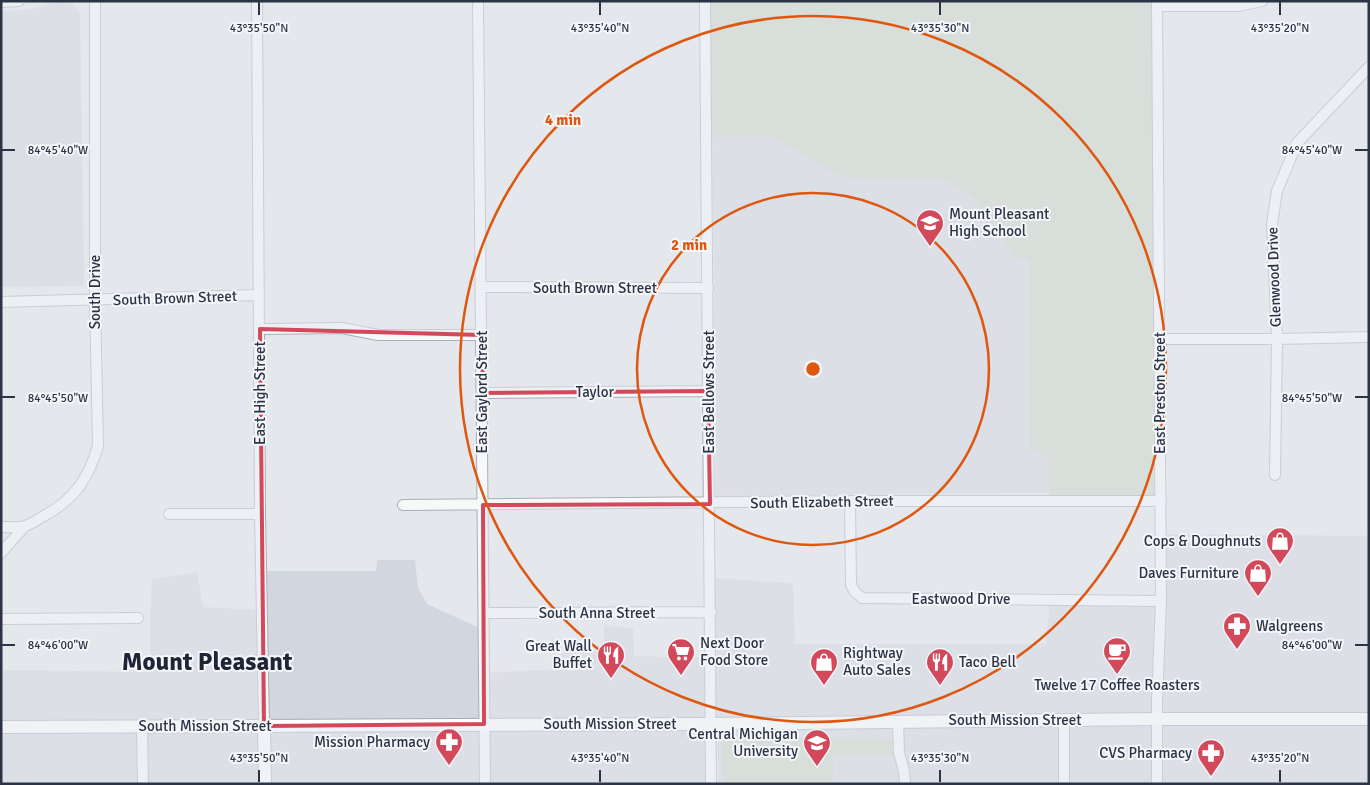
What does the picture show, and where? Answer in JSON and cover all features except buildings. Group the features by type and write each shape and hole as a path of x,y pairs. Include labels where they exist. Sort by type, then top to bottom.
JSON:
{"main road":[{"name":"South Mission Street","path":"1,728 711,724 1064,719 1369,719"},
{"name":"East High Street","path":"264,726 265,784"}],"street":[{"path":"1,2 19,1"},
{"name":"South Drive","path":"1,527 25,526 59,508 73,496 85,480 98,446 95,301 95,1"},
{"name":"East High Street","path":"257,1 260,514 264,726"},
{"name":"East Gaylord Street","path":"478,1 485,784"},
{"name":"East Bellows Street","path":"705,1 711,784"},
{"path":"1157,4 1238,6 1262,1"},
{"name":"East Preston Street","path":"1157,4 1161,601 1157,784"},
{"name":"Glenwood Drive","path":"1275,475 1277,339 1272,224 1277,191 1297,144 1369,67"},
{"name":"South Brown Street","path":"482,287 708,288"},
{"name":"South Brown Street","path":"1,302 259,296"},
{"path":"260,329 342,328 378,335 482,335"},
{"path":"1160,339 1369,337"},
{"name":"Taylor","path":"482,393 708,391"},
{"name":"South Elizabeth Street","path":"403,505 710,504 850,501 1160,501"},
{"name":"Eastwood Drive","path":"850,501 851,585 862,598 1161,601"},
{"path":"169,514 260,514"},
{"path":"1,553 25,526"},
{"name":"South Anna Street","path":"484,613 710,612"},
{"path":"1,619 138,618"},
{"path":"1064,719 1064,784"},
{"path":"898,721 899,753 905,784"},
{"path":"142,726 143,784"}],"highlighted area":[{"path":"260,329 482,335 483,393 708,391 710,504 483,505 484,724 264,726"}],"shaded area":[{"path":"67,1 74,5 80,13 84,286 1,287 1,11 32,9 55,2"},
{"name":"Mount Pleasant High School","path":"711,1 1144,1 1148,492 716,496"},
{"path":"1161,534 1369,536 1369,784 718,784 718,736 721,732 713,733 711,784 1,784 1,670 151,672 150,620 152,579 197,572 203,607 262,610 261,571 376,571 377,560 415,560 418,588 427,604 484,630 485,673 559,669 560,656 567,648 604,652 604,625 633,629 634,656 711,658 710,578 793,583 795,644 1046,644 1050,600 1161,601"}],"green space":[{"path":"704,1 1157,1 1161,501 1049,501 1048,461 1041,452 1030,449 1029,259 1016,259 975,200 962,190 943,180 870,179 839,176 774,137 705,137"},
{"path":"723,737 892,739 894,755 833,755 833,784 723,784"}],"place":[{"name":"Mount Pleasant High School","path":"930,247"},
{"name":"Cops & Doughnuts","path":"1280,565"},
{"name":"Daves Furniture","path":"1258,597"},
{"name":"Walgreens","path":"1237,650"},
{"name":"Twelve 17 Coffee Roasters","path":"1117,675"},
{"name":"Next Door Food Store","path":"681,676"},
{"name":"Great Wall Buffet","path":"611,679"},
{"name":"Rightway Auto Sales","path":"824,686"},
{"name":"Taco Bell","path":"940,686"},
{"name":"Mission Pharmacy","path":"449,766"},
{"name":"Central Michigan University","path":"817,767"},
{"name":"CVS Pharmacy","path":"1211,777"}],"district":[{"name":"Mount Pleasant","path":"207,661"}]}
